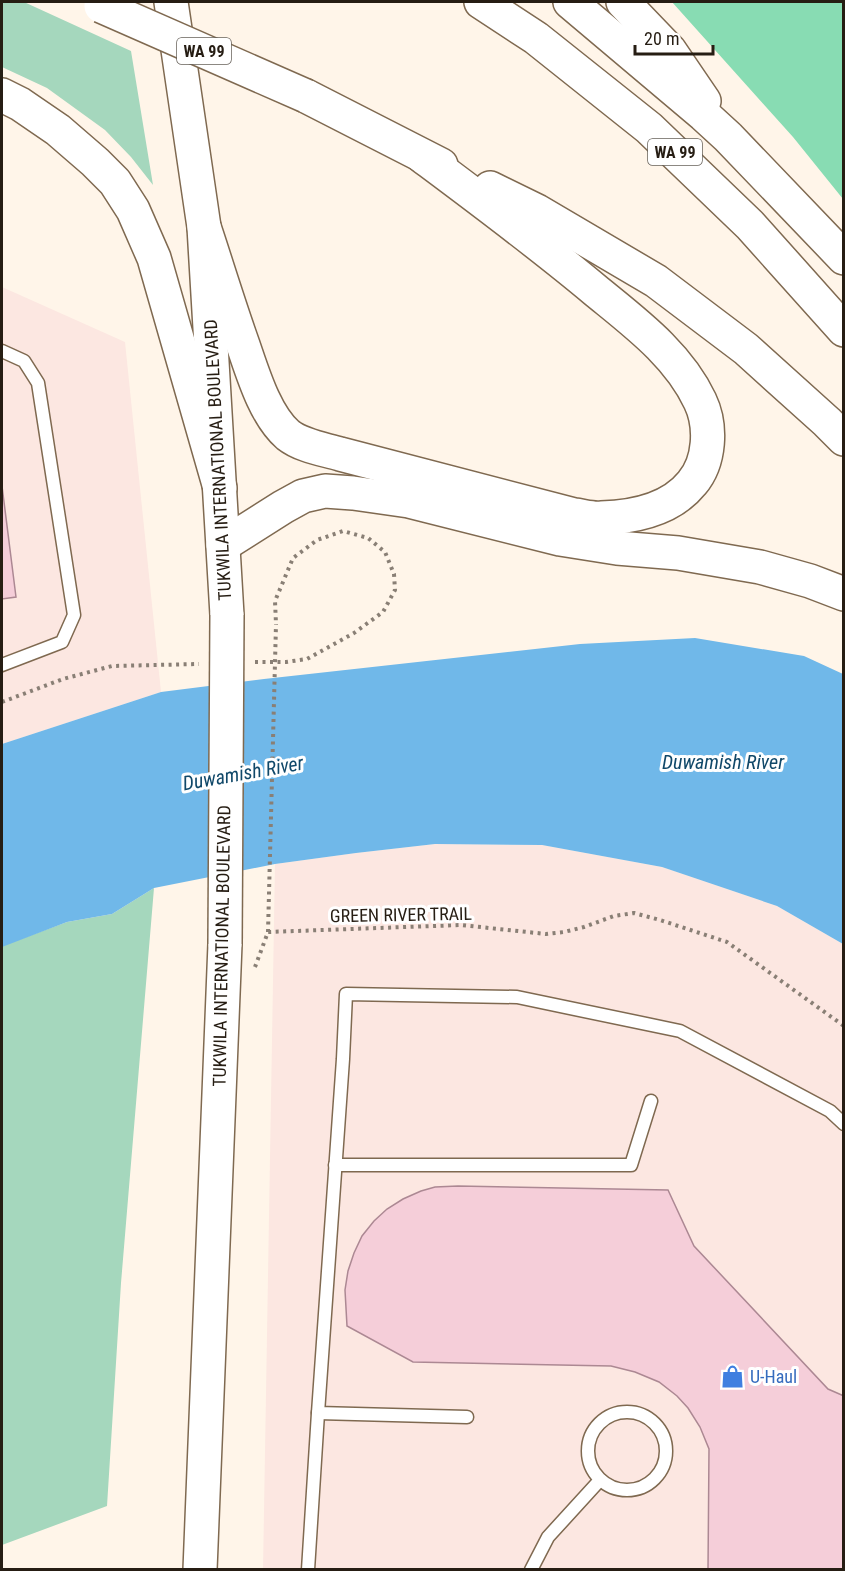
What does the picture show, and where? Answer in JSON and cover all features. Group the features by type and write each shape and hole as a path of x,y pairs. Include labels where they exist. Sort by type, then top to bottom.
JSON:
{"main road":[{"name":"TUKWILA INTERNATIONAL BOULEVARD","path":"171,2 204,227 227,615 225,944 200,1569"},
{"name":"WA 99","path":"481,2 536,38 649,128 750,225 843,330"},
{"path":"570,2 704,114 843,258"},
{"path":"624,2 670,51 728,137"},
{"name":"WA 99","path":"97,4 306,96 537,212 656,281 746,349 843,439"},
{"path":"2,95 20,104 58,130 88,156 115,182 134,210 154,258 220,488"},
{"path":"204,227 257,384 279,426 291,437 340,454 600,519 631,515 659,507 682,495 694,481 702,465 708,430 701,403 690,382 671,357 647,333 544,248 422,156"},
{"path":"223,545 303,496 325,491 353,493 409,501 560,539 617,548 678,553 760,567 810,581 843,594"}],"lane":[{"path":"2,351 24,361 38,383 74,615 62,642 2,665"},
{"path":"308,1569 346,994 518,997 680,1031 830,1111 843,1124"},
{"path":"335,1165 631,1165 651,1101"},
{"path":"318,1413 467,1417"},
{"path":"634,1413 646,1417 656,1425 663,1436 666,1448 665,1460 660,1472 651,1482 640,1488 628,1490 609,1486 600,1480 593,1470 588,1446 599,1424 610,1416 634,1413"},
{"path":"531,1569 548,1536 600,1480"}],"path":[{"name":"GREEN RIVER TRAIL","path":"276,624 268,932 461,926 546,934 564,932 614,916 634,913 727,942 843,1026"}],"shaded area":[{"path":"2,287 125,342 161,692 2,744"},
{"path":"435,844 542,845 662,867 777,906 843,944 843,1569 263,1570 275,864"}],"green space":[{"path":"2,2 24,2 131,51 153,185 131,157 105,130 47,88 2,67"},
{"path":"672,2 843,2 843,199 793,137"},
{"path":"154,888 121,1283 107,1506 2,1545 2,946 67,922 112,914"}],"water":[{"name":"Duwamish River","path":"695,638 804,656 843,674 843,944 777,906 662,867 542,845 435,844 275,864 154,888 112,914 67,922 2,947 2,744 161,692 580,644"}],"building":[{"path":"2,486 16,597 2,599"},
{"name":"U-Haul","path":"435,1187 668,1190 694,1246 828,1389 844,1396 844,1570 708,1570 709,1449 700,1427 688,1408 659,1382 635,1372 611,1366 413,1362 347,1326 345,1290 348,1271 362,1236 387,1209 403,1199"}],"place":[{"name":"U-Haul","path":"732,1377"}]}
